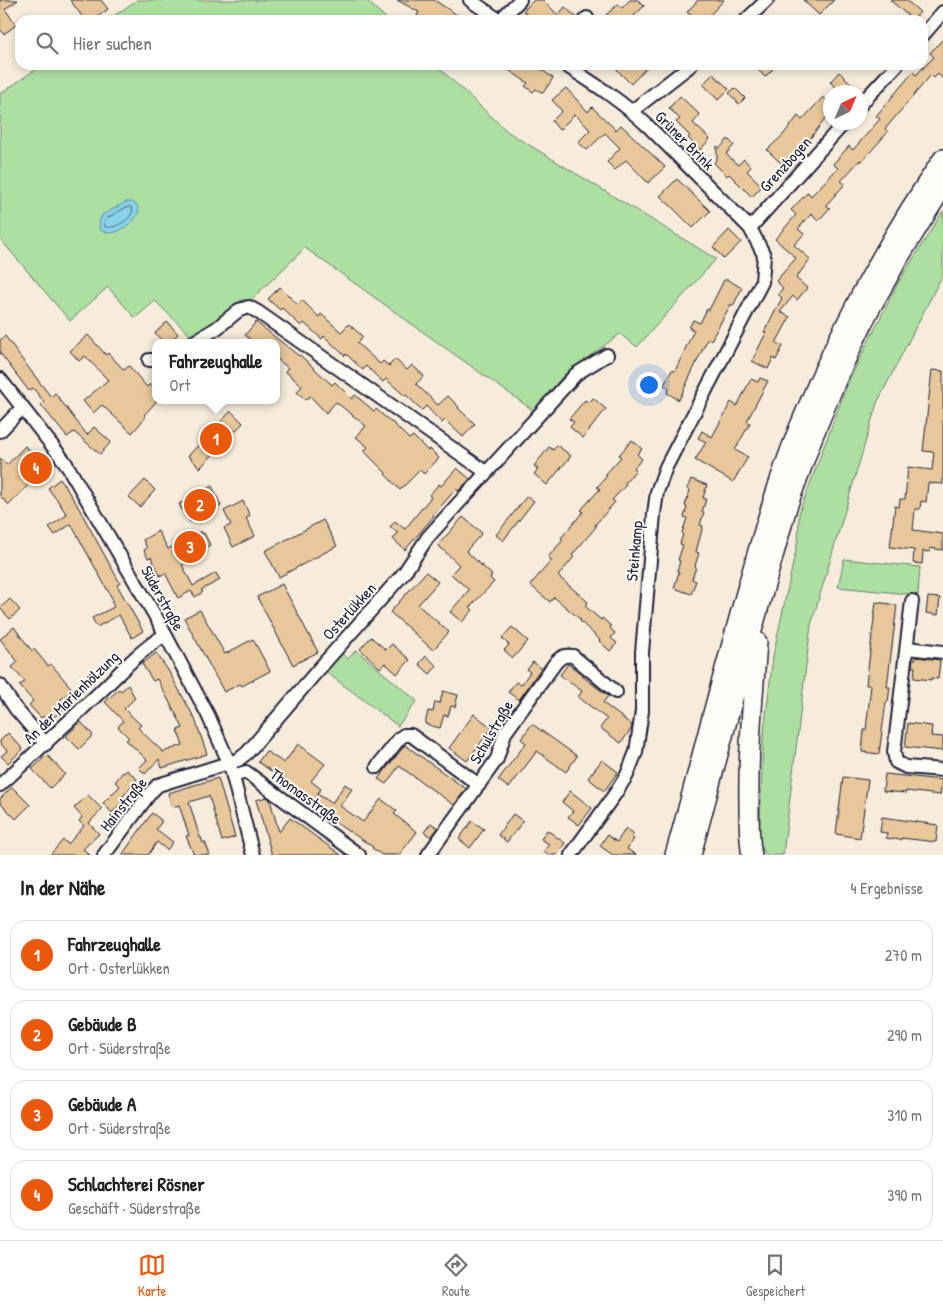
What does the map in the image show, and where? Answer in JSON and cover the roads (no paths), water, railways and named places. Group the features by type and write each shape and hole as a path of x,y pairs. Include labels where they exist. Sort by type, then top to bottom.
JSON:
{"highway":[{"path":"675,855 758,554 781,479 799,429 823,372 884,252 943,159"},
{"path":"691,855 787,507 813,436 837,378 868,312 943,186"},
{"path":"752,855 748,782 760,604"}],"street":[{"path":"470,0 492,15"},
{"path":"504,15 520,0"},
{"path":"752,15 768,0"},
{"path":"928,29 943,12"},
{"name":"Grüner Brink","path":"573,70 608,92 632,111 750,228 764,255"},
{"path":"632,111 685,70"},
{"path":"868,96 892,70"},
{"name":"Grenzbogen","path":"750,228 838,130"},
{"name":"Steinkamp","path":"571,855 619,788 627,775 636,752 642,711 642,652 654,514 658,492 666,467 762,282 764,255"},
{"path":"199,339 217,328 239,310 249,307 486,472"},
{"name":"Osterlükken","path":"229,763 238,760 248,753 404,573 428,537 576,374 606,355"},
{"name":"Süderstraße","path":"0,379 65,462 165,634 208,715 229,763 253,855"},
{"path":"0,430 23,407"},
{"path":"912,600 894,752 896,762 906,767 943,770"},
{"name":"An der Marienhölzung","path":"0,785 46,744 134,659 165,634"},
{"path":"907,648 943,652"},
{"name":"Schulstraße","path":"428,855 497,760 506,733 562,656 573,656 616,692"},
{"path":"0,685 15,708 46,744"},
{"path":"378,767 399,739 404,735 411,735 479,785"},
{"name":"Hainstraße","path":"104,855 158,785 229,763"},
{"name":"Thomasstraße","path":"233,776 246,772 359,855"}],"water":[{"path":"126,202 132,202 137,205 139,212 136,217 128,225 117,231 111,233 100,230 99,223 102,215"}],"place":[{"name":"Fahrzeughalle","path":"216,439"},
{"name":"Schlachterei Rösner","path":"36,468"},
{"name":"Gebäude B","path":"200,505"},
{"name":"Gebäude A","path":"190,547"}]}
